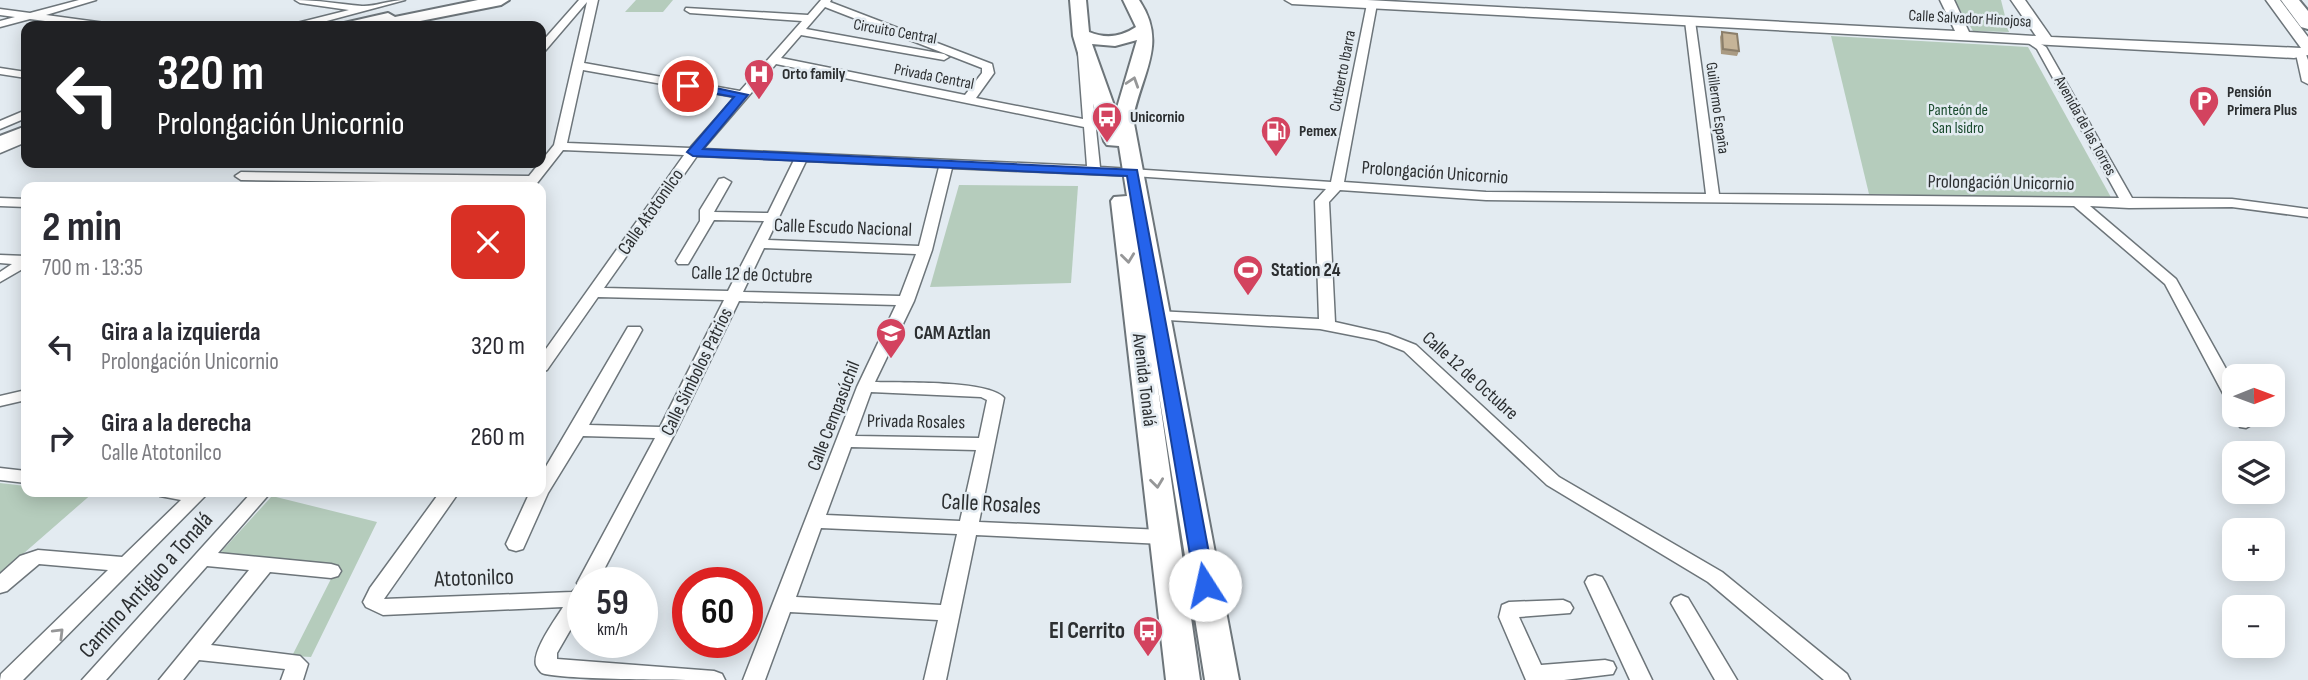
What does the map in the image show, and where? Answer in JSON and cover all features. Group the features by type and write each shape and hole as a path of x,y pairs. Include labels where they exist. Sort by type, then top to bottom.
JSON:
{"highway":[{"path":"2290,0 2308,23"}],"main road":[{"path":"373,21 474,0"},
{"path":"397,21 503,0"},
{"name":"Avenida Tonalá","path":"1078,0 1077,18 1111,120 1115,172 1183,680"},
{"path":"1083,38 1116,41 1133,37 1146,27 1130,0"},
{"path":"368,9 448,5"},
{"name":"Avenida Tonalá","path":"1146,27 1146,44 1124,118 1115,172 1156,316 1222,680"},
{"path":"0,137 21,131"},
{"path":"0,142 21,132"}],"street":[{"path":"0,24 91,0"},
{"path":"300,0 368,9"},
{"path":"318,21 400,0"},
{"path":"412,21 503,0"},
{"path":"546,43 584,0"},
{"path":"546,164 560,146 593,0"},
{"name":"Calle Salvador Hinojosa","path":"1292,0 2305,57"},
{"path":"1947,0 1964,36"},
{"name":"Avenida de las Torres","path":"2010,0 2039,43"},
{"name":"Avenida de las Torres","path":"2018,0 2039,43 2129,204"},
{"path":"2273,0 2305,57 2308,81"},
{"name":"Calle Atotonilco","path":"546,360 693,152 825,1"},
{"name":"Circuito Central","path":"825,1 985,64"},
{"name":"Cutberto Ibarra","path":"1327,325 1322,201 1337,185 1372,4"},
{"path":"690,10 810,18"},
{"path":"0,12 66,21"},
{"name":"Guillermo España","path":"1690,21 1713,198"},
{"name":"Circuito Central","path":"799,31 985,64"},
{"path":"1083,38 1089,124 1115,172"},
{"name":"Privada Central","path":"773,60 1089,124"},
{"path":"968,100 989,70 985,64"},
{"path":"580,66 742,95"},
{"path":"0,71 21,74"},
{"path":"0,125 21,116"},
{"path":"0,149 21,140"},
{"name":"Prolongación Unicornio","path":"560,146 1115,172 1486,197 2250,204 2308,213"},
{"name":"Calle Símbolos Patrios","path":"595,567 666,433 802,158"},
{"name":"Calle Cempasúchil","path":"754,680 817,521 865,387 906,301 925,250 946,165"},
{"path":"532,182 543,168"},
{"path":"241,176 476,182"},
{"path":"334,182 340,177"},
{"path":"682,261 724,182"},
{"path":"0,202 21,203"},
{"path":"2080,204 2171,282 2222,377"},
{"path":"707,216 772,217"},
{"name":"Calle Escudo Nacional","path":"759,244 925,250"},
{"path":"0,259 21,260"},
{"path":"0,278 21,263"},
{"name":"Calle 12 de Octubre","path":"596,292 906,301"},
{"name":"Calle 12 de Octubre","path":"1156,316 1327,325 1387,337 1410,348 1553,481 1715,577 1839,680"},
{"path":"546,481 578,430 634,330"},
{"path":"865,387 993,395 995,401 935,680"},
{"path":"0,398 21,394"},
{"path":"578,430 666,433"},
{"name":"Privada Rosales","path":"846,441 986,444"},
{"path":"0,474 21,476"},
{"path":"9,680 195,497"},
{"name":"Camino Antiguo a Tonalá","path":"93,680 205,559 258,497"},
{"name":"Atotonilco","path":"446,497 377,593 373,603 383,607 567,591"},
{"path":"516,544 537,497"},
{"name":"Calle Rosales","path":"817,521 1163,537"},
{"path":"0,586 27,561 38,557 127,565"},
{"path":"205,559 331,571"},
{"path":"170,680 264,566"},
{"path":"1595,582 1641,680"},
{"path":"1681,603 1726,680"},
{"path":"785,604 950,612"},
{"path":"1563,608 1509,610 1509,617 1536,677 1605,668"},
{"name":"Calle Símbolos Patrios","path":"567,618 547,653 546,663 554,668 714,680"},
{"path":"194,651 293,662 297,664 292,680"}],"green space":[{"path":"636,0 673,0 663,12 625,12"},
{"path":"1954,0 2001,0 2009,32 1973,31"},
{"name":"Panteón de San Isidro","path":"1831,36 2028,47 2113,201 1869,194"},
{"path":"959,185 1078,186 1071,283 930,287"},
{"path":"0,483 21,485 21,497 88,497 0,574"},
{"path":"271,497 377,522 311,657 292,656 335,571 220,553"}],"building":[{"path":"1722,32 1737,34 1739,51 1723,49"}],"place":[{"name":"Orto family","path":"759,101"},
{"name":"Pensión Primera Plus","path":"2204,128"},
{"name":"Unicornio","path":"1107,144"},
{"name":"Pemex","path":"1276,158"},
{"name":"Station 24","path":"1248,297"},
{"name":"CAM Aztlan","path":"891,360"},
{"name":"El Cerrito","path":"1148,658"}],"route":[{"path":"688,86 742,95 693,152 1133,172 1205,585"}]}
